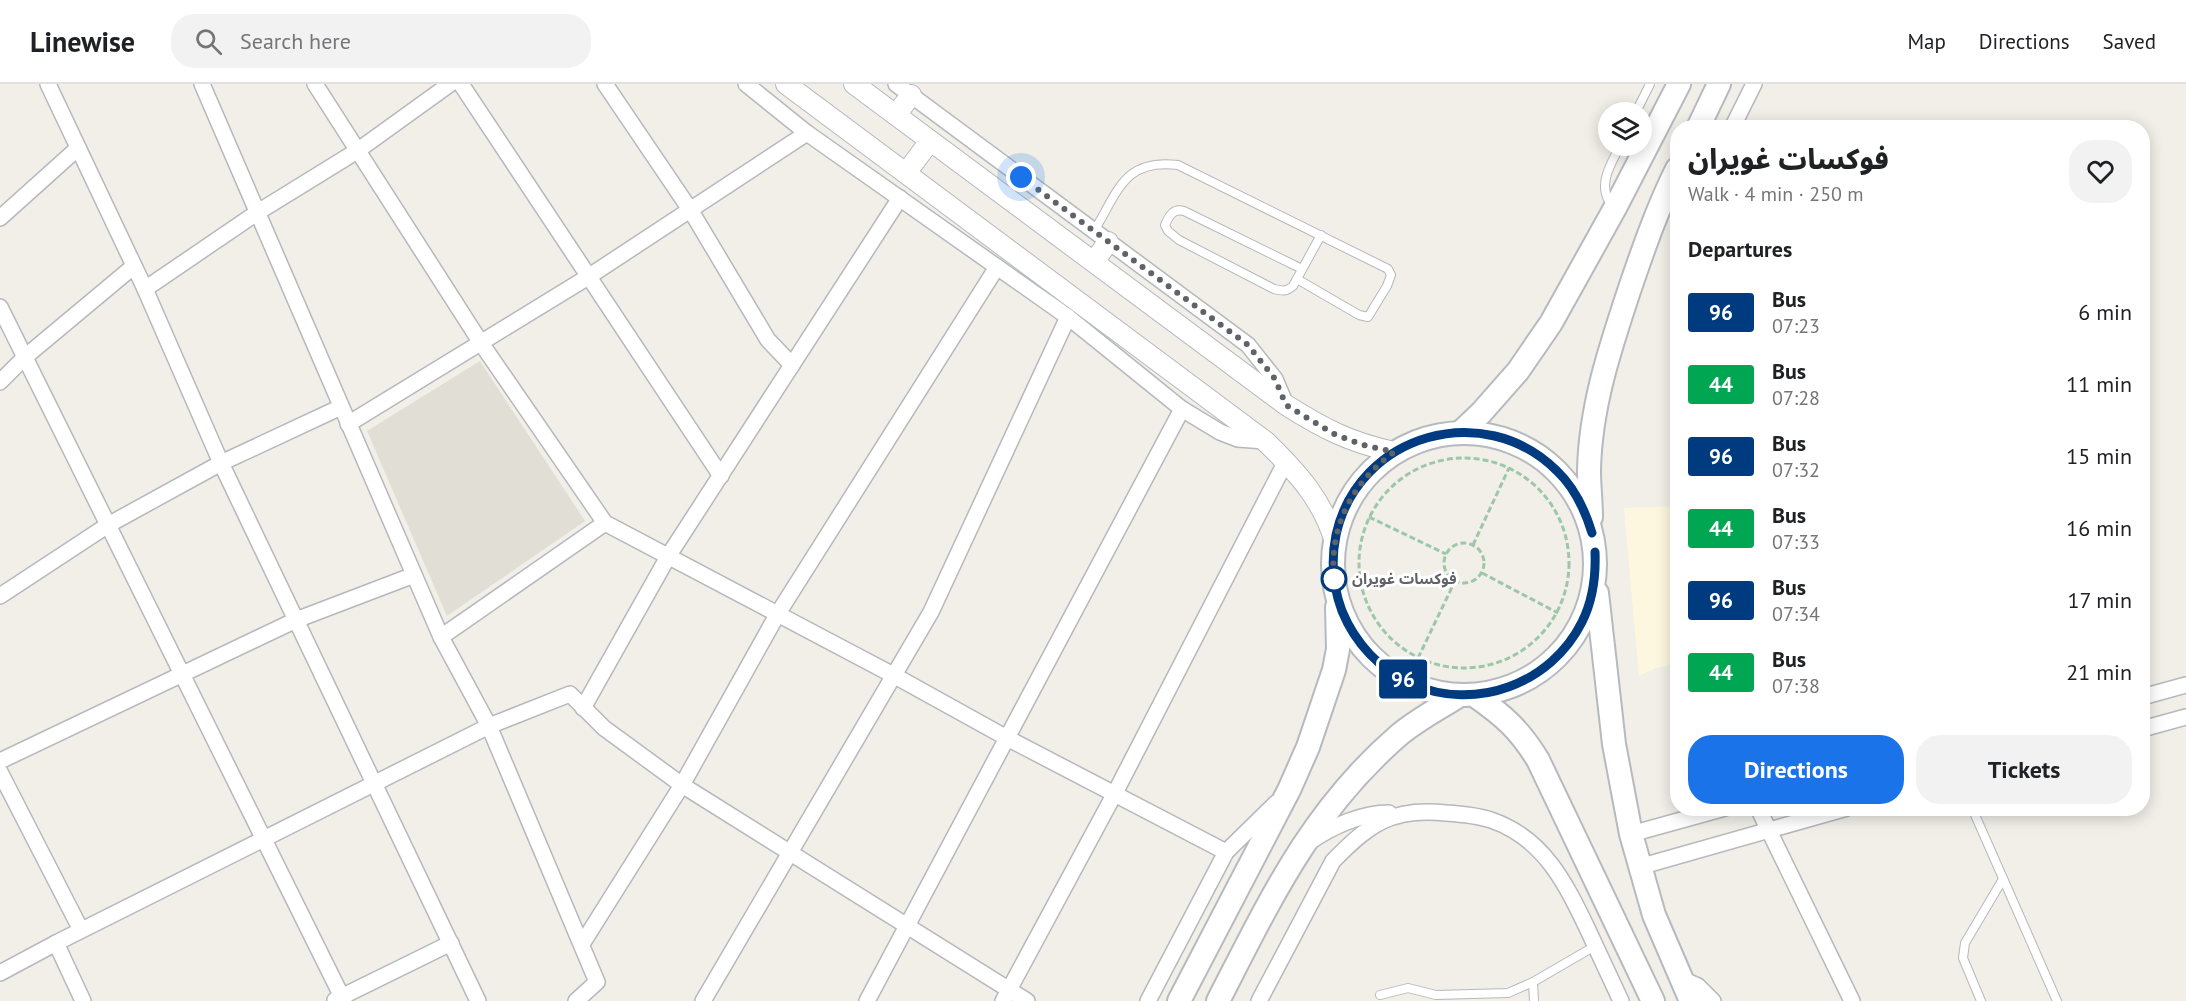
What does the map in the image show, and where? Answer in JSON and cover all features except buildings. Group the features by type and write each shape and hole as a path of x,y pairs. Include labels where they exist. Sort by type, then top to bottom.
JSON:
{"main road":[{"path":"1461,432 1500,392 1536,347 1569,293 1679,84"},
{"path":"1702,120 1719,84"},
{"path":"1670,187 1653,220 1607,359 1592,431 1589,470 1597,601 1614,744 1631,834 1654,915 1691,1001"},
{"path":"1179,1001 1289,790 1308,747 1335,670 1338,640 1333,565 1335,542 1342,516 1354,491 1372,470 1394,452 1419,440 1447,433 1479,433 1505,439 1529,449 1544,459 1569,485 1587,516 1592,533"},
{"path":"1335,588 1339,604 1353,633 1362,646 1385,668 1406,681 1429,690 1467,695 1508,688 1539,672 1552,662 1575,636 1583,621 1594,588 1596,571"},
{"path":"1218,1001 1299,850 1322,817 1369,763 1401,733 1467,695"},
{"path":"1467,695 1508,720 1523,736 1538,760 1653,1001"}],"street":[{"path":"48,84 145,289 221,463 478,1001"},
{"path":"202,84 441,637 489,726 582,944 597,982 576,1001"},
{"path":"315,84 481,344 604,523 669,555 1007,738 1226,852"},
{"path":"145,289 258,212 357,151 450,84"},
{"path":"461,84 721,476"},
{"path":"605,84 691,211 768,340 792,365"},
{"path":"746,84 807,133 1068,317 1182,408 1220,432 1238,439 1265,441"},
{"path":"786,84 1265,441 1286,461 1320,504 1335,542"},
{"path":"854,84 1286,405 1334,434 1363,445 1394,452"},
{"path":"1736,120 1754,84"},
{"path":"896,116 903,90 1248,345 1275,379 1286,405"},
{"path":"348,424 588,277 807,133"},
{"path":"906,174 930,141"},
{"path":"0,218 78,148"},
{"path":"584,708 669,555 900,198"},
{"path":"1094,262 1101,236"},
{"path":"0,382 25,357 134,267"},
{"path":"582,944 682,784 777,615 997,267"},
{"path":"0,306 340,999 451,943"},
{"path":"706,1000 932,612 1068,317"},
{"path":"0,596 108,525 221,463 340,407"},
{"path":"867,1001 1182,408"},
{"path":"1006,995 1115,793 1286,461"},
{"path":"441,637 604,523"},
{"path":"0,760 296,620 414,575"},
{"path":"2150,695 2186,685"},
{"path":"0,973 56,942 489,726 570,694 604,728 682,784 907,926 1006,995 1028,1001"},
{"path":"2150,727 2186,717"},
{"path":"0,772 81,930"},
{"path":"1148,1001 1226,852 1289,790"},
{"path":"1299,850 1325,831 1343,823 1380,813 1469,814 1492,820 1531,843 1550,862 1565,883 1621,1001"},
{"path":"1259,1001 1333,861 1350,843 1368,830 1400,813"},
{"path":"1631,834 1696,816"},
{"path":"1762,816 1852,1001"},
{"path":"1639,867 1818,816"},
{"path":"56,942 83,1001"},
{"path":"1680,978 1698,986 1713,1001"}],"lane":[{"path":"1641,102 1650,84"},
{"path":"1615,208 1605,192 1605,182 1616,156"},
{"path":"1101,236 1131,173 1146,165 1167,164 1185,167 1388,269 1391,275 1372,314 1368,317 1297,279"},
{"path":"1302,269 1184,211 1175,211 1165,225 1168,231 1179,240 1274,290 1287,291 1297,279 1321,235"},
{"path":"1975,816 2057,1001"},
{"path":"1981,1001 1963,958 1965,943 2003,879"},
{"path":"1380,995 1408,988 1436,995 1508,993 1533,982 1596,946"},
{"path":"1533,982 1534,1001"}],"path":[{"path":"1467,458 1489,461 1509,468 1531,482 1545,496 1556,512 1566,536 1570,562 1569,575 1558,613 1532,644 1510,659 1497,664 1457,669 1418,658 1384,631 1371,613 1363,592 1359,571 1360,549 1370,517 1381,499 1396,483 1424,466 1445,460 1467,458"},
{"path":"1473,546 1509,468"},
{"path":"1370,517 1447,555"},
{"path":"1458,545 1473,546 1483,556 1482,573 1470,582 1455,581 1445,569 1447,555 1458,545"},
{"path":"1482,573 1558,613"},
{"path":"1418,658 1455,581"}],"shaded area":[{"path":"480,361 585,521 447,616 367,431"},
{"path":"1670,506 1670,665 1656,668 1639,676 1624,508"}],"bus line":[{"name":"96","path":"1592,533 1579,500 1558,471 1544,459 1529,449 1496,436 1479,433 1447,433 1419,440 1394,452 1382,460 1354,491 1342,516 1335,542 1333,565 1335,588 1345,619 1353,633 1362,646 1385,668 1413,685 1429,690 1474,695 1508,688 1524,681 1552,662 1564,650 1575,636 1589,605 1596,571 1595,552"}],"place":[{"name":"فوكسات غويران","path":"1334,579"}],"route":[{"path":"1021,177 1248,345 1275,379 1286,405 1334,434 1353,442 1394,452 1372,470 1347,503 1335,542 1334,579"}]}
